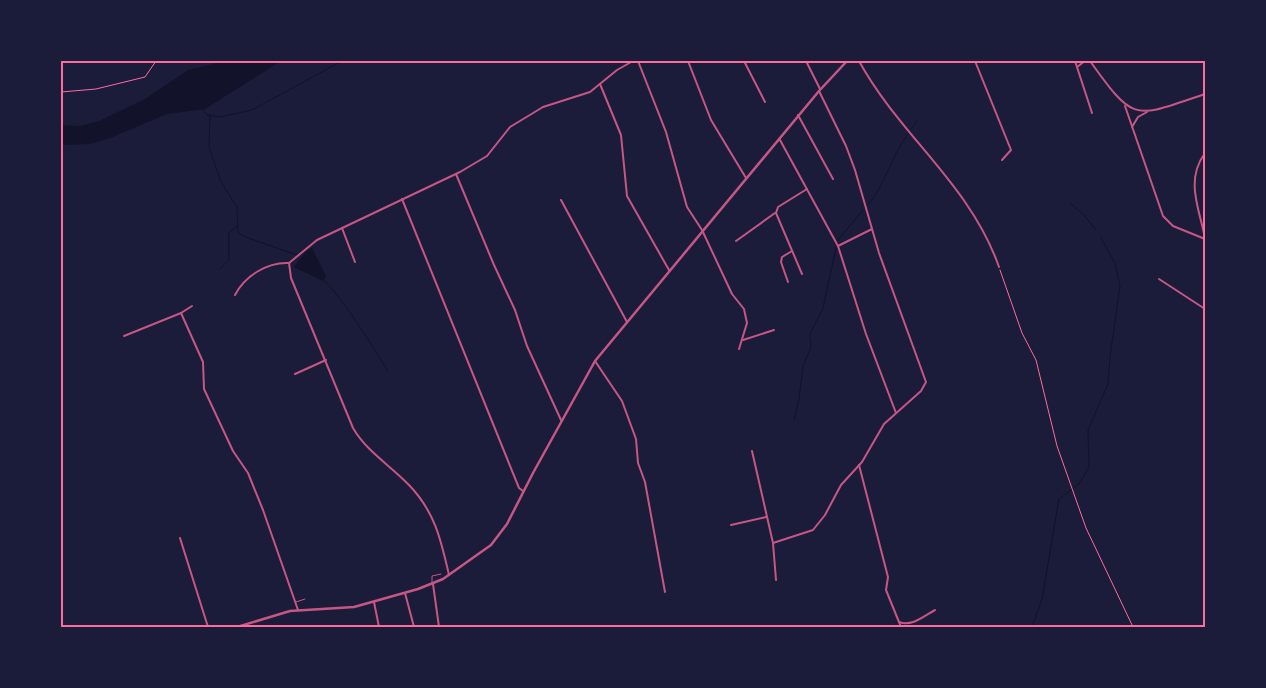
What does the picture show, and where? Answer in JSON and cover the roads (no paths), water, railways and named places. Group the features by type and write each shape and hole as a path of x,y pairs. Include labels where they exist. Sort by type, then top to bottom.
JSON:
{"street":[{"path":"235,295 245,279 255,273 289,263 317,240 456,174 487,156 510,127 534,112 563,99 590,92 633,61"},
{"path":"638,61 666,132 687,207 702,230 732,294 744,309 747,323 740,349"},
{"path":"688,61 711,120 746,178"},
{"path":"744,61 765,102"},
{"path":"773,543 813,530 825,515 841,485 858,465 884,424 921,391 926,382 886,274 846,146 806,61"},
{"path":"237,627 269,616 298,610 347,608 433,584 449,575 491,544 501,534 595,361 819,90 847,61"},
{"path":"859,61 869,79 904,126 926,149 962,196 984,230 999,267"},
{"path":"975,61 1011,150 1002,160"},
{"path":"1075,61 1092,113"},
{"path":"1076,67 1085,61"},
{"path":"1090,61 1116,97 1125,106 1163,216 1173,226 1205,238"},
{"path":"600,84 621,135 627,196 669,270"},
{"path":"1132,129 1138,117 1147,112 1205,94"},
{"path":"1125,106 1147,112"},
{"path":"798,115 833,179"},
{"path":"779,138 838,246 866,334 896,413"},
{"path":"1205,153 1195,172 1194,187 1196,207 1205,238"},
{"path":"456,174 494,266 515,310 527,346 562,421"},
{"path":"736,241 776,213 778,207 807,189"},
{"path":"402,199 519,488 523,491"},
{"path":"560,200 627,322"},
{"path":"776,213 802,274"},
{"path":"342,228 355,262"},
{"path":"838,246 872,229"},
{"path":"788,282 781,262 782,257 792,251"},
{"path":"289,263 291,278 326,360 342,406 361,442 408,484 430,513 441,538 449,575"},
{"path":"1159,279 1205,309"},
{"path":"124,336 181,313 192,306"},
{"path":"181,313 203,362 204,389 233,451 248,473 298,610"},
{"path":"743,340 774,330"},
{"path":"295,374 326,360"},
{"path":"595,361 622,400 636,439 638,463 645,482 665,592"},
{"path":"752,451 773,543 776,580"},
{"path":"858,465 888,577 886,590 901,627"},
{"path":"731,525 767,517"},
{"path":"180,538 208,627"},
{"path":"433,584 439,627"},
{"path":"405,593 414,627"},
{"path":"374,602 380,627"},
{"path":"899,622 905,624 913,622 935,610"}],"lane":[{"path":"433,584 430,580 432,576 440,574"},
{"path":"296,602 305,599"}],"waterway":[{"path":"202,108 207,115 220,117 252,110 342,61"},
{"path":"210,115 209,147 221,182 237,207 238,233 297,255"},
{"path":"911,129 917,121"},
{"path":"868,205 908,134"},
{"path":"1071,204 1083,214 1096,230"},
{"path":"838,240 863,210"},
{"path":"220,269 229,260 229,233 236,227"},
{"path":"1032,627 1042,599 1059,499 1079,484 1089,467 1088,430 1108,384 1120,286 1115,263 1101,238"},
{"path":"794,420 803,366 811,347 810,334 823,308 836,248"},
{"path":"324,280 350,312 388,371"}]}
